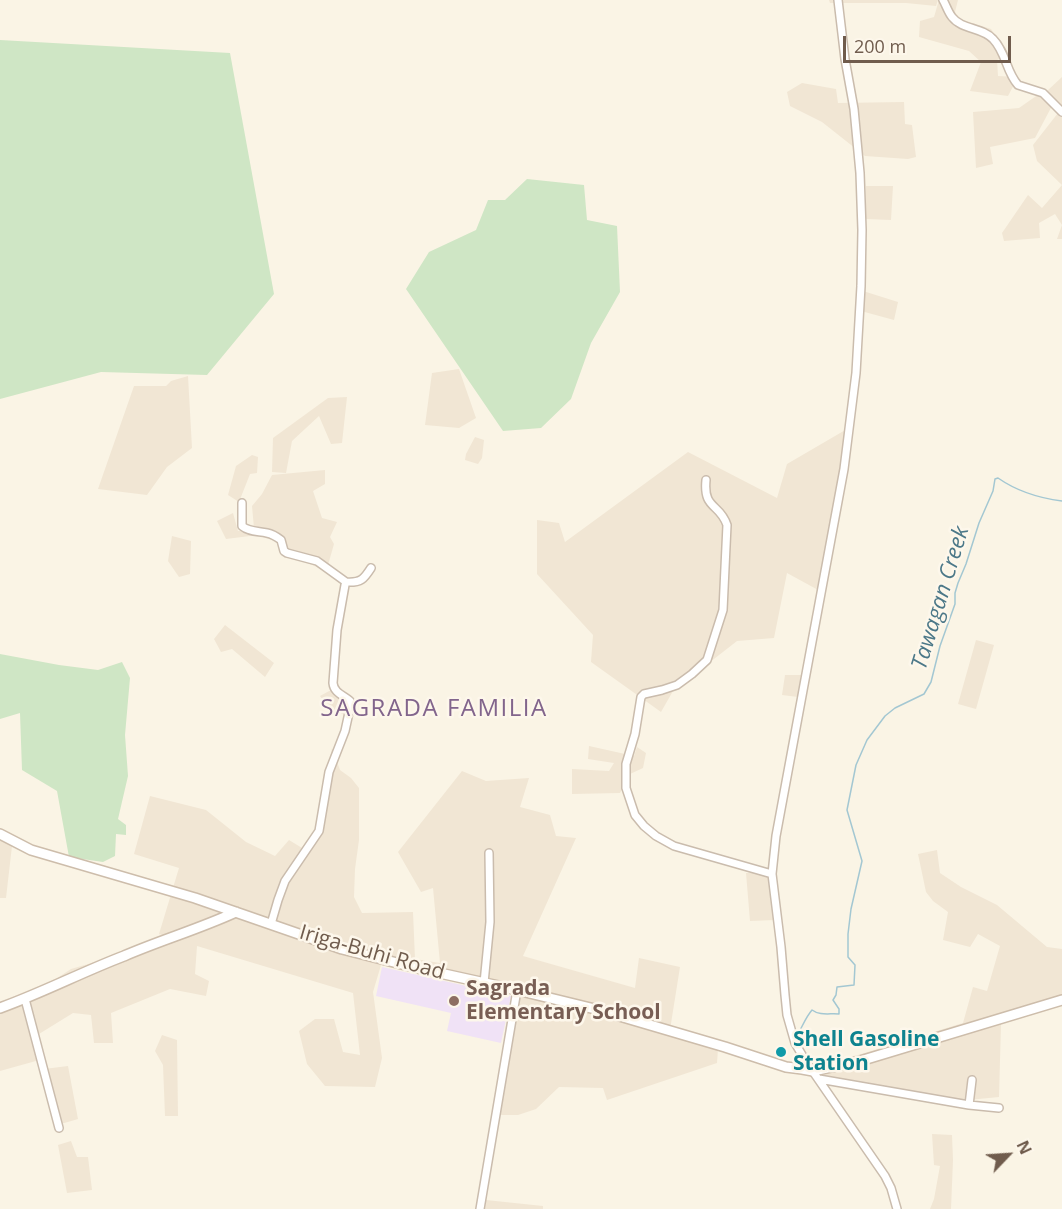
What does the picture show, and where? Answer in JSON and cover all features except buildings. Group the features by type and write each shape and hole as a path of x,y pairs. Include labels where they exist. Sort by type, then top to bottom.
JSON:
{"main road":[{"name":"Iriga-Buhi Road","path":"0,834 31,850 154,885 342,949 610,1014 816,1075 1062,1000"},
{"path":"0,1008 236,912"}],"street":[{"path":"838,0 854,109 860,173 861,286 856,373 844,469 778,825 772,874 784,994 795,1043 885,1176 897,1209"},
{"path":"943,0 949,14 958,23 983,32 995,41 1005,56 1011,74 1018,85 1046,94 1062,112"},
{"path":"706,480 707,499 725,518 727,525 723,610 707,660 677,685 648,692 641,697 635,734 626,764 626,788 635,815 656,836 674,846 772,874"},
{"path":"242,503 242,526 245,529 275,536 281,540 287,553 317,561 346,582 364,579 371,568"},
{"path":"272,924 285,881 319,831 329,772 345,731 350,701 336,692 333,683 337,630 346,582"},
{"path":"484,983 490,922 489,853"},
{"path":"480,1209 517,990"},
{"path":"26,999 58,1128"},
{"path":"816,1075 969,1105 999,1108"},
{"path":"969,1105 972,1080"}],"shaded area":[{"path":"829,0 938,0 936,6 906,3 830,3"},
{"path":"939,0 958,0 955,12 960,19 991,29 1010,55 997,60 998,76 1018,77 1008,96 970,91 981,62 969,51 919,37 920,21 934,17"},
{"path":"1062,77 1062,108 1047,91"},
{"path":"802,83 836,89 838,103 904,102 905,124 912,125 916,157 908,159 865,156 822,122 790,106 787,92"},
{"path":"1039,94 1053,104 1035,138 990,147 993,164 976,168 973,112 1019,108"},
{"path":"1058,113 1062,117 1062,185 1037,161 1033,145"},
{"path":"1062,185 1062,225 1055,214 1039,223 1040,238 1004,241 1002,233 1028,195 1042,208"},
{"path":"866,186 893,186 891,220 866,219"},
{"path":"1062,225 1062,239 1057,239"},
{"path":"863,291 898,302 894,320 861,311"},
{"path":"459,369 476,418 459,428 425,425 432,373"},
{"path":"188,376 192,448 167,467 147,495 98,489 134,386 166,386 171,381"},
{"path":"347,397 342,443 331,444 319,416 292,441 286,473 272,472 273,438 328,398"},
{"path":"847,429 820,591 787,573 774,638 737,641 673,691 661,712 591,662 593,635 537,574 537,520 559,523 565,542 688,452 777,498 787,464"},
{"path":"475,437 484,440 482,458 478,464 465,460"},
{"path":"252,455 258,457 257,473 250,474 239,502 228,495 236,466"},
{"path":"325,470 325,484 313,491 322,518 337,522 330,537 334,544 328,565 319,568 282,552 280,540 271,536 226,539 217,521 233,513 238,531 254,528 252,506 262,494 272,475"},
{"path":"172,536 191,541 190,574 179,577 168,561"},
{"path":"225,625 274,663 265,677 232,649 221,652 214,639"},
{"path":"976,640 994,645 976,709 958,704"},
{"path":"785,675 801,675 798,697 782,695"},
{"path":"331,690 347,703 345,715 330,709 320,696"},
{"path":"589,746 634,756 637,747 646,753 643,768 630,774 620,793 572,794 572,769 609,771 614,763 588,759"},
{"path":"332,748 340,770 359,788 359,840 354,897 362,913 413,912 415,959 440,963 433,888 421,892 398,852 462,771 486,781 529,778 520,807 550,815 556,836 576,838 523,956 635,988 639,958 680,967 669,1036 718,1049 717,1063 607,1100 603,1088 559,1087 536,1109 518,1115 494,1115 513,995 381,965 373,992 382,1058 375,1087 325,1086 307,1064 299,1031 315,1019 334,1019 343,1052 360,1055 353,993 197,946 195,974 209,981 206,996 170,989 111,1013 113,1043 94,1043 91,1015 73,1013 39,1034 43,1059 0,1071 0,1010 19,1003 71,969 174,939 159,934 179,868 134,854 150,796 206,810 246,842 275,856 289,840 302,848 317,829"},
{"path":"0,839 12,846 6,898 0,898"},
{"path":"937,850 940,873 961,887 997,905 1047,947 1062,949 1062,1005 1001,1024 999,1097 958,1101 828,1083 818,1064 858,1055 963,1023 973,987 987,991 1000,946 978,934 970,947 943,940 948,912 933,901 926,892 918,854"},
{"path":"768,872 775,920 750,921 746,873"},
{"name":"Sagrada Elementary School","path":"382,967 511,996 501,1043 447,1031 451,1013 376,996"},
{"path":"162,1035 177,1040 178,1116 165,1116 163,1065 155,1051"},
{"path":"68,1066 78,1119 61,1124 44,1069"},
{"path":"932,1134 952,1135 951,1209 930,1209 940,1166 934,1165"},
{"path":"71,1141 77,1157 88,1157 92,1190 67,1193 58,1145"},
{"path":"486,1200 543,1206 543,1209 485,1209"}],"green space":[{"path":"0,40 230,53 274,294 207,375 101,372 0,399"},
{"path":"527,179 584,185 587,220 617,226 620,292 591,343 571,399 541,428 503,431 406,289 429,252 476,230 488,200 505,200"},
{"path":"0,654 98,670 122,662 130,678 125,735 128,776 118,819 126,825 126,835 116,834 115,856 103,862 69,857 57,791 22,770 20,713 0,719"}],"waterway":[{"name":"Tawagan Creek","path":"799,1035 812,1010 822,1014 839,1014 839,1009 833,1000 837,987 854,985 855,965 848,957 848,934 862,861 847,810 856,765 867,740 885,716 895,708 924,694 931,682 940,646 955,604 958,583 993,491 995,479 998,478 1028,494 1062,501"}],"place":[{"name":"Sagrada Elementary School","path":"454,1001"},
{"name":"Shell Gasoline Station","path":"781,1052"}],"district":[{"name":"SAGRADA FAMILIA","path":"434,709"}]}
